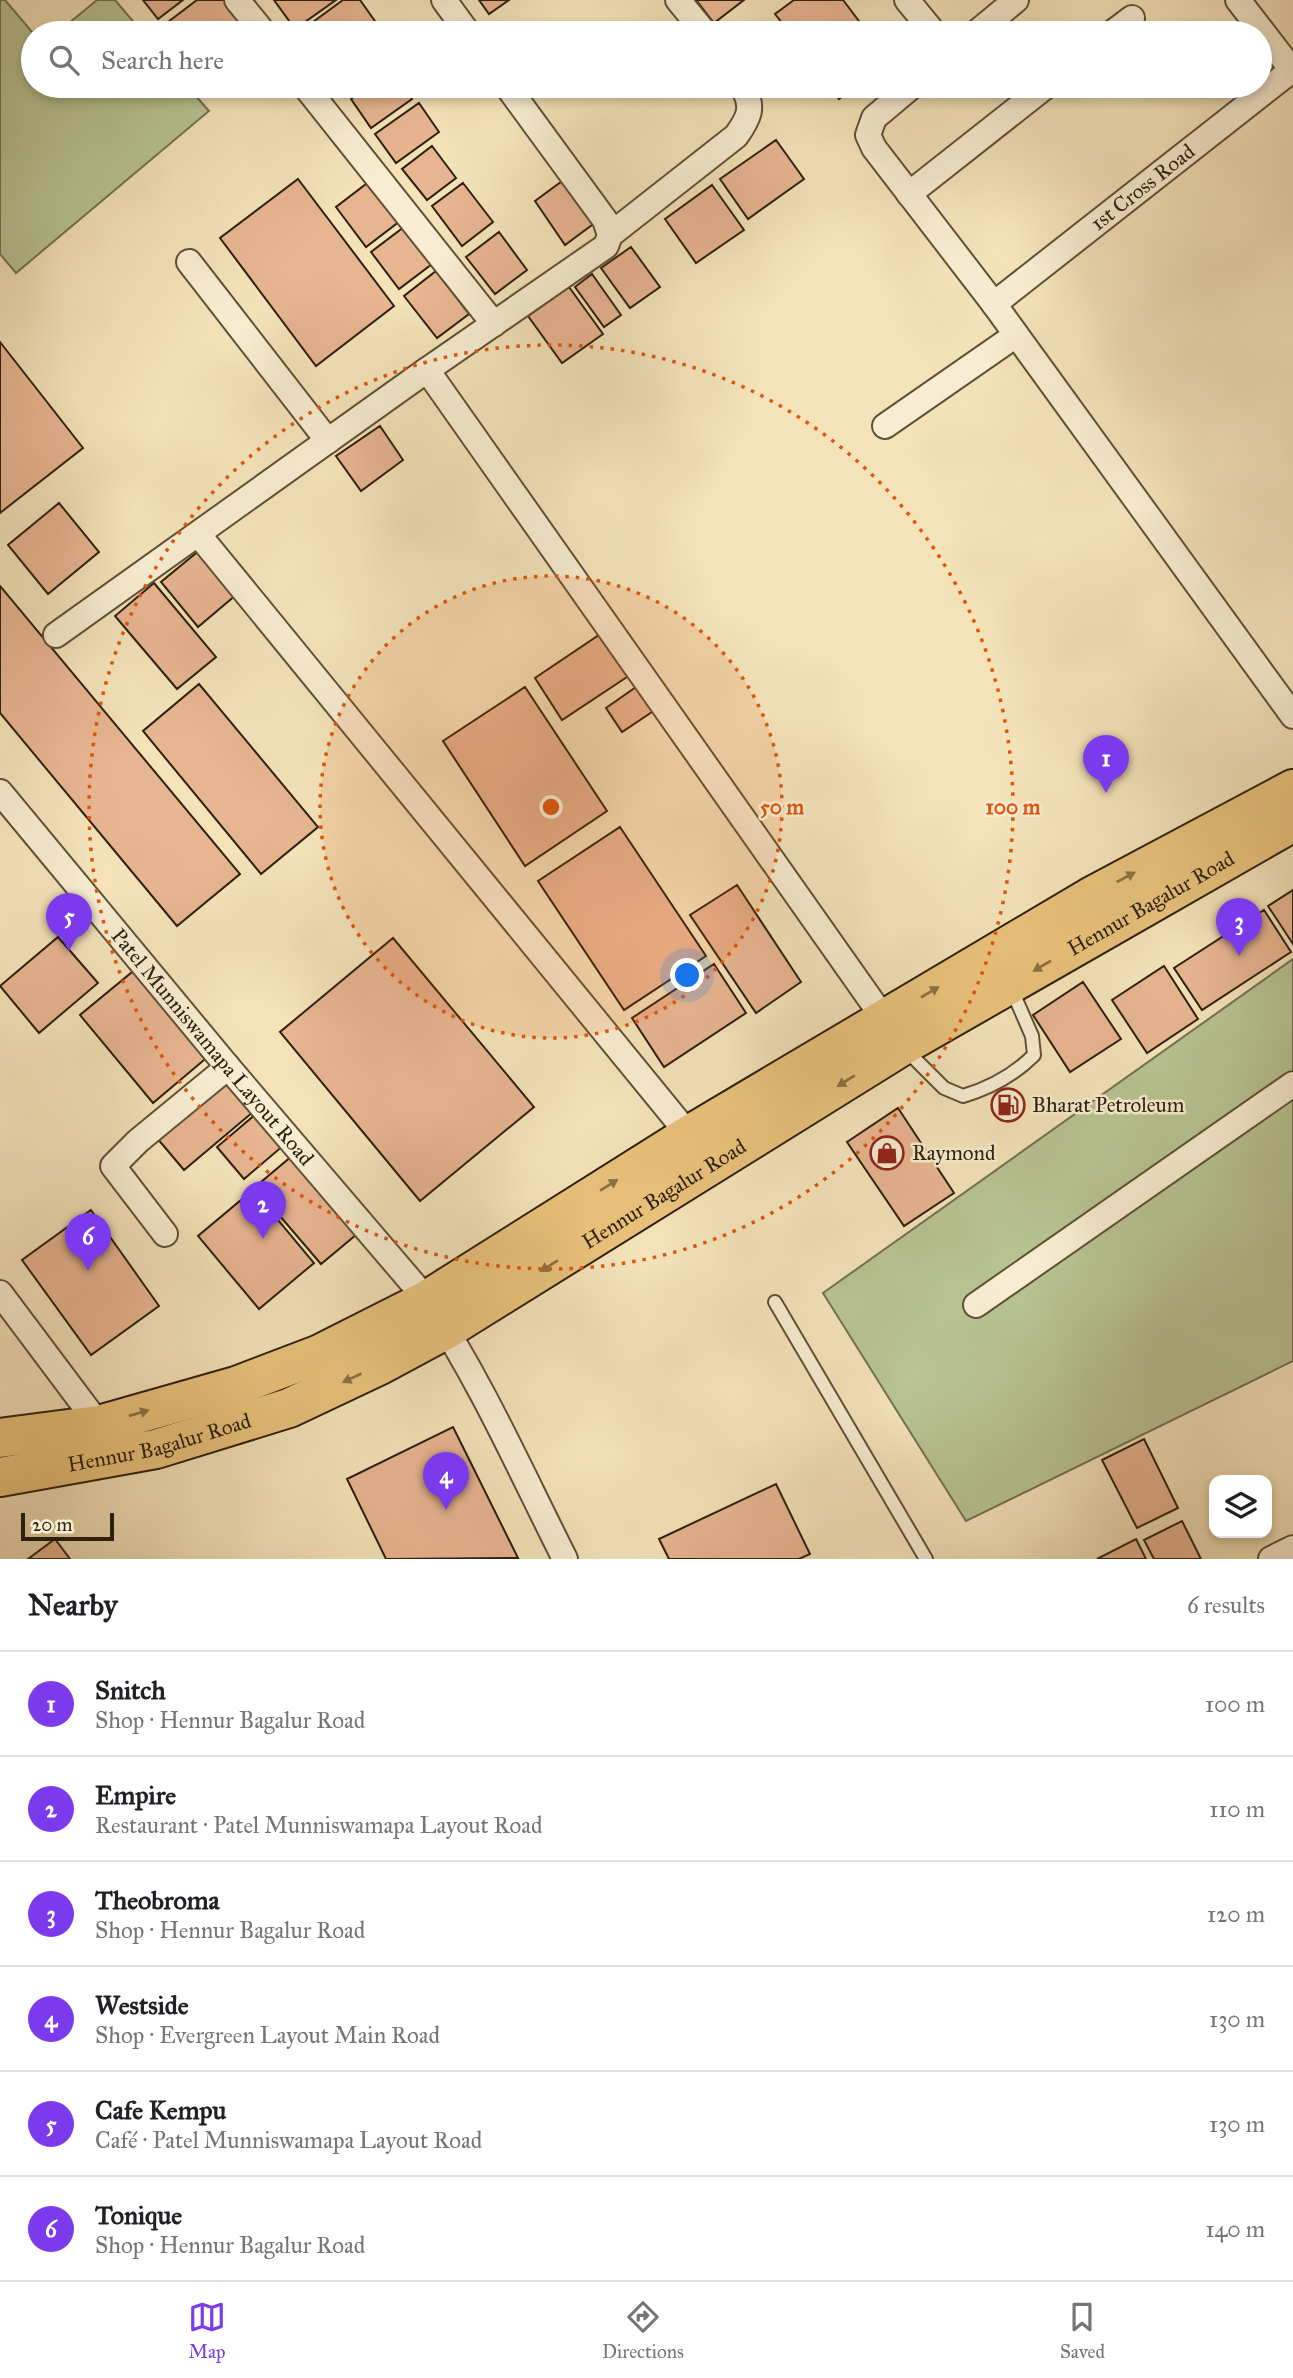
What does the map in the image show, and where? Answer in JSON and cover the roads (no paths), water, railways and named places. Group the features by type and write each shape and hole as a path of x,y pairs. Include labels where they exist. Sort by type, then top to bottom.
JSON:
{"main road":[{"name":"Hennur Bagalur Road","path":"0,1438 99,1425 248,1381 437,1315 894,1032 1092,896 1293,789"},
{"name":"Hennur Bagalur Road","path":"0,1477 156,1449 289,1408 380,1365 437,1315 689,1135 894,1032 1009,985 1293,822"}],"street":[{"path":"237,0 254,21"},
{"path":"444,0 459,21"},
{"path":"678,0 695,21"},
{"path":"907,0 924,21"},
{"path":"991,21 1016,0"},
{"name":"1st Cross Road","path":"1238,0 1254,21"},
{"path":"1128,21 1132,18"},
{"name":"1st Cross Road","path":"1272,44 1293,71 1272,87"},
{"path":"315,98 494,324"},
{"path":"516,98 605,220 610,235"},
{"path":"56,635 427,370 606,246 610,235 736,136 749,118 748,98"},
{"path":"898,98 874,118 868,135 874,148 1017,335 1293,716"},
{"path":"909,194 1031,98"},
{"name":"1st Cross Road","path":"994,304 1258,98"},
{"path":"189,262 328,441"},
{"path":"885,426 1017,335"},
{"path":"427,370 894,1032"},
{"path":"198,534 689,1135"},
{"name":"Patel Munniswamapa Layout Road","path":"0,792 437,1315 565,1559"},
{"path":"165,1234 113,1166 138,1141 228,1067"},
{"path":"976,1305 1293,1084"},
{"path":"0,1293 99,1425"},
{"path":"1271,1559 1293,1548"}],"lane":[{"path":"894,1032 944,1088 963,1096 985,1089 1022,1067 1034,1055 1032,1036 1009,985"},
{"path":"775,1302 926,1559"}],"place":[{"name":"Snitch","path":"1106,793"},
{"name":"Cafe Kempu","path":"69,951"},
{"name":"Theobroma","path":"1239,956"},
{"name":"Bharat Petroleum","path":"1008,1105"},
{"name":"Raymond","path":"887,1153"},
{"name":"Empire","path":"263,1239"},
{"name":"Tonique","path":"88,1271"},
{"name":"Westside","path":"446,1510"}]}
